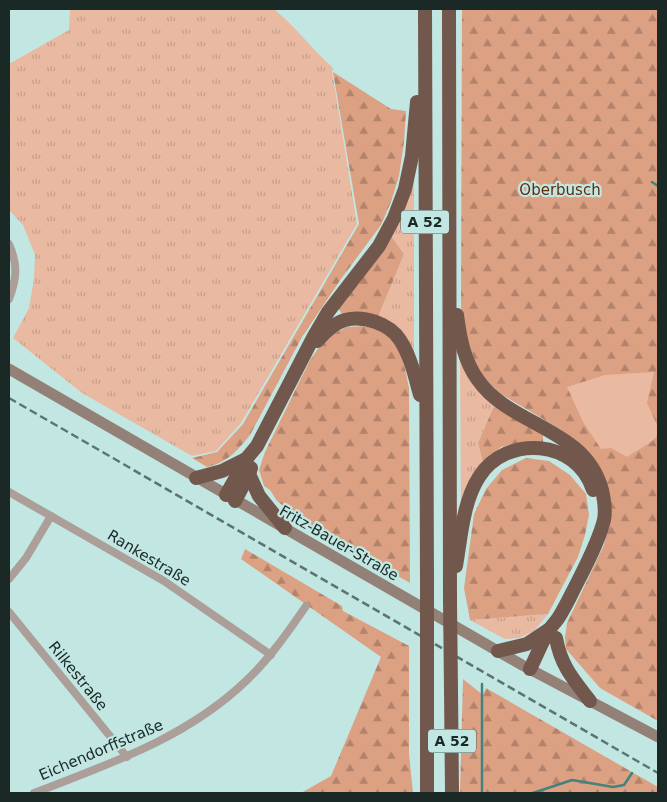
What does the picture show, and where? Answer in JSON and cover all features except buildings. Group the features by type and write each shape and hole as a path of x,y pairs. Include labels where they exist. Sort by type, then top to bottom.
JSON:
{"highway":[{"name":"A 52","path":"449,9 452,793"},
{"name":"A 52","path":"425,15 427,793"},
{"path":"231,498 247,458 257,446 314,336 328,312 379,246 400,204 412,156 425,15"},
{"path":"450,279 461,342 468,365 478,381 493,396 556,433 574,447 590,463 599,478 604,500 604,520 596,540 534,672"},
{"path":"305,355 328,330 345,320 375,321 388,328 400,339 414,372 425,421"},
{"path":"231,498 250,474 257,446"},
{"path":"450,601 469,497 478,477 486,467 500,456 517,449 536,447 556,451 571,459 582,469 591,483 596,501 596,540"},
{"path":"196,478 222,471 247,458"},
{"path":"250,474 259,496 285,528"},
{"path":"498,651 526,644 552,634"},
{"path":"552,634 565,667 590,701"}],"main road":[{"name":"Fritz-Bauer-Straße","path":"9,369 534,672 658,737"}],"street":[{"path":"9,244 16,267 15,282 9,299"},
{"name":"Rankestraße","path":"9,492 164,581 271,655"},
{"path":"9,579 26,558 51,516"},
{"name":"Eichendorffstraße","path":"34,793 127,757 168,738 206,714 247,680 271,655 306,606"},
{"name":"Rilkestraße","path":"9,612 127,757"}],"green space":[{"path":"70,9 274,9 334,69 332,71 357,224 241,423 216,451 192,456 82,393 13,338 29,308 34,279 35,255 23,225 9,210 9,64 69,30"},
{"name":"Oberbusch","path":"462,9 658,9 658,721 600,688 566,649 567,623 604,545 609,522 591,456 577,441 501,394 486,380 476,366 464,329 461,307"},
{"path":"333,72 391,109 406,111 399,176 391,202 381,225 341,279 302,337 250,435 226,459 207,467 192,458 217,452 243,424 359,224"},
{"path":"414,175 414,362 378,317 404,254 391,236"},
{"path":"391,236 404,254 378,317 342,314 337,306"},
{"path":"364,326 383,332 395,344 402,357 409,388 410,583 306,524 277,501 270,490 264,486 259,470 265,452 310,360 320,346 331,335 347,327"},
{"path":"460,354 495,404 478,443 483,463 461,511"},
{"path":"654,372 647,403 658,427 658,435 651,442 627,457 611,448 601,449 583,422 567,387 605,375"},
{"path":"495,404 543,432 543,443 524,442 501,447 483,463 478,443"},
{"path":"526,458 549,461 570,475 586,494 589,515 578,557 548,614 470,620 464,588 474,514 486,489 502,470"},
{"path":"245,549 342,606 343,611 409,646 409,754 413,793 301,793 331,776 381,657 241,559"},
{"path":"548,614 534,631 519,638 505,639 470,620"},
{"path":"463,679 483,695 486,688 658,787 658,793 460,793"}],"waterway":[{"path":"652,182 658,186"},
{"path":"482,684 482,793"},
{"path":"533,793 572,780 613,787 624,785 632,773"}],"railway":[{"path":"9,398 658,773"}]}
